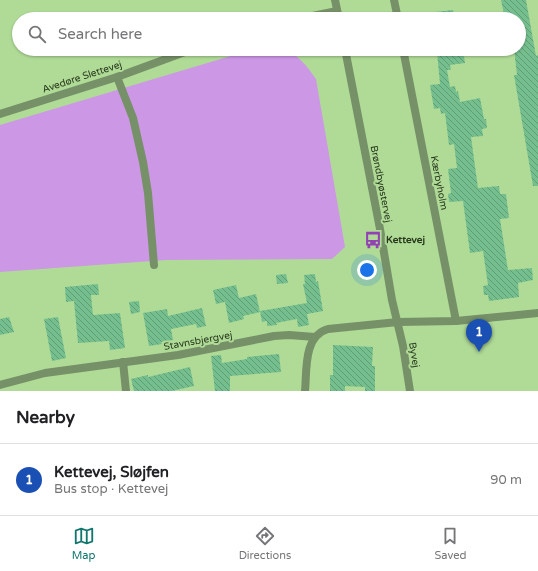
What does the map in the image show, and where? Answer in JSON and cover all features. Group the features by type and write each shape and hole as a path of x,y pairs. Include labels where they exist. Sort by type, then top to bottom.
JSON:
{"street":[{"path":"335,0 337,12"},
{"path":"394,0 397,12"},
{"name":"Avedøre Slettevej","path":"0,114 117,77 174,56"},
{"name":"Brøndbyøstervej","path":"346,56 380,229 392,300 398,322"},
{"name":"Kærbyholm","path":"404,56 456,320"},
{"path":"117,77 133,118 143,162 148,193 154,265"},
{"path":"398,322 456,320 538,313"},
{"name":"Stavnsbjergvej","path":"0,385 45,373 178,355 281,335 315,337 319,332 328,329 398,322"},
{"name":"Byvej","path":"398,322 410,391"},
{"path":"305,391 308,351 315,337"},
{"path":"123,362 126,391"}],"shaded area":[{"path":"231,56 296,56 309,69 316,79 345,247 332,259 166,260 0,272 0,125"}],"building":[{"path":"501,0 526,0 536,56 538,55 538,186 533,186 514,75 517,75 515,56 526,56 526,12 504,12"},
{"path":"453,10 453,12 436,12"},
{"path":"437,56 464,56 465,63 450,65 451,70 447,70 450,87 455,86 456,92 458,91 460,102 480,98 487,128 482,129 483,136 471,137 478,188 499,186 500,194 506,194 509,218 500,219 508,270 532,268 533,280 518,283 519,297 489,301 488,295 484,295 483,286 488,285 483,251 470,253 463,201 449,202 448,194 451,193 448,169 457,168 454,144 449,145 445,113 441,114 440,108 434,109 430,85 440,84"},
{"path":"286,274 288,283 277,284 276,275"},
{"path":"315,274 316,282 318,281 323,311 307,314 309,325 298,327 297,319 276,323 277,325 267,326 267,321 262,322 260,311 307,303 303,284 305,284 304,275"},
{"path":"98,284 99,295 91,295 93,315 120,313 125,348 110,350 109,341 78,343 74,301 66,302 65,287"},
{"path":"236,285 239,298 256,294 260,312 243,316 244,319 229,323 225,302 216,304 213,290"},
{"path":"139,301 140,312 131,314 129,302"},
{"path":"202,308 206,326 197,328 196,324 171,329 173,340 161,342 162,344 149,346 143,313 167,309 168,316"},
{"path":"9,317 14,332 0,335 0,319"},
{"path":"58,317 66,358 52,361 44,319"},
{"path":"333,345 373,347 372,366 375,366 375,391 365,391 365,387 345,386 345,391 330,391 330,375 333,375"},
{"path":"279,354 281,372 230,376 230,391 215,391 211,356 221,355 222,363 247,359 247,357"},
{"path":"190,367 194,386 172,391 134,391 131,379 148,375 148,377"}],"place":[{"name":"Kettevej","path":"373,240"},
{"name":"Kettevej, Sløjfen","path":"479,352"}]}
